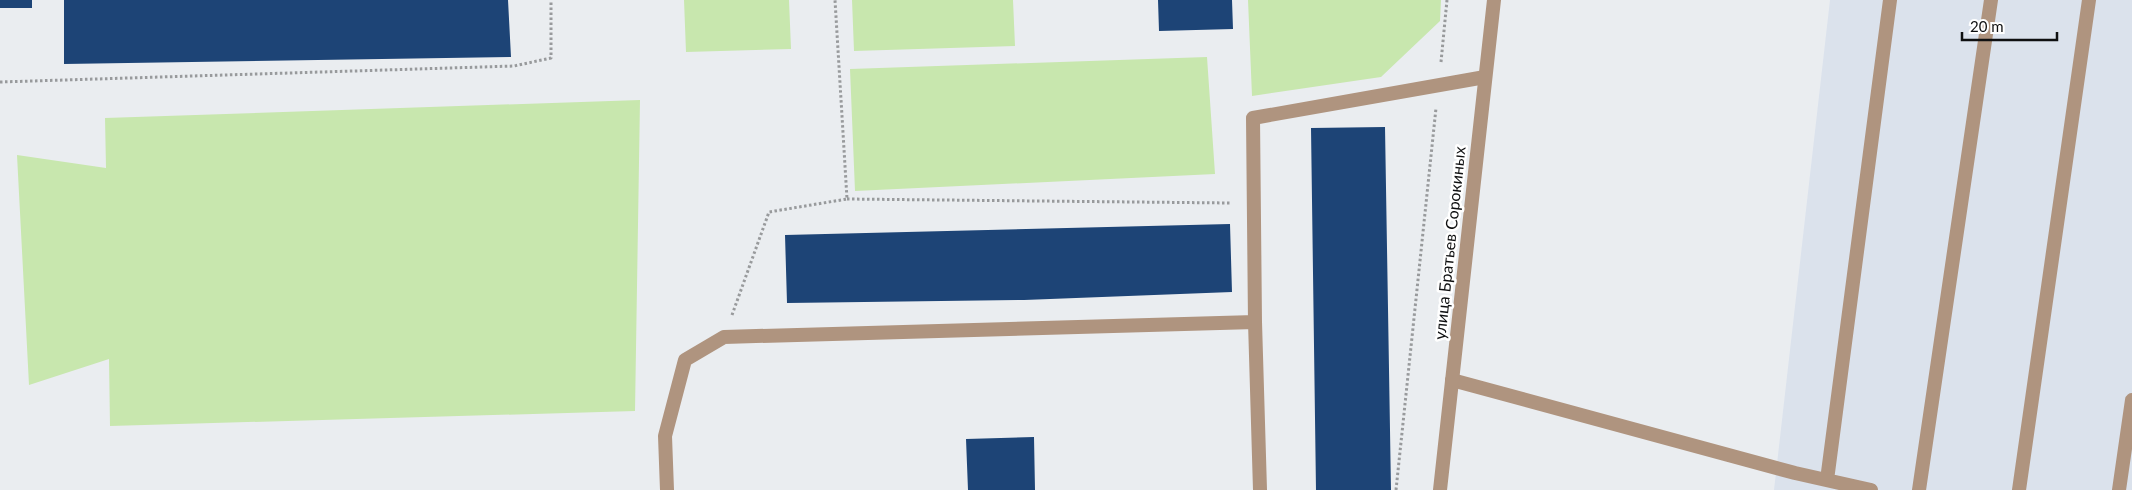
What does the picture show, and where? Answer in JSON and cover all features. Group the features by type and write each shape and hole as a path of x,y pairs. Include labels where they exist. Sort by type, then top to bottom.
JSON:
{"street":[{"name":"улица Братьев Сорокиных","path":"1440,490 1494,0"},
{"path":"1827,480 1890,0"},
{"path":"1919,490 1991,0"},
{"path":"2019,490 2089,0"},
{"path":"1260,490 1255,322 1253,118 1485,77"},
{"path":"667,490 665,436 685,360 724,337 1255,322"},
{"path":"1452,380 1853,488 1871,490"},
{"path":"2119,490 2132,400"}],"path":[{"path":"0,82 514,66 551,58 551,0"},
{"path":"835,0 847,199"},
{"path":"1396,490 1448,0"},
{"path":"724,337 769,212 847,199 1230,203"}],"shaded area":[{"path":"1830,0 2132,0 2132,490 1774,490"}],"green space":[{"path":"684,0 789,0 791,49 686,52"},
{"path":"852,0 1013,0 1015,46 854,51"},
{"path":"1248,0 1441,0 1440,21 1381,77 1252,96"},
{"path":"1207,57 1215,174 855,191 850,69"},
{"path":"640,100 635,411 110,426 109,359 29,385 17,155 106,168 105,118"}],"building":[{"path":"0,0 32,0 32,8 0,8"},
{"path":"64,0 508,0 511,57 64,64"},
{"path":"1158,0 1232,0 1233,29 1159,31"},
{"path":"1385,127 1391,490 1316,490 1311,128"},
{"path":"1230,224 1232,292 1024,300 787,303 785,235"},
{"path":"1034,437 1035,490 968,490 966,439"}]}
